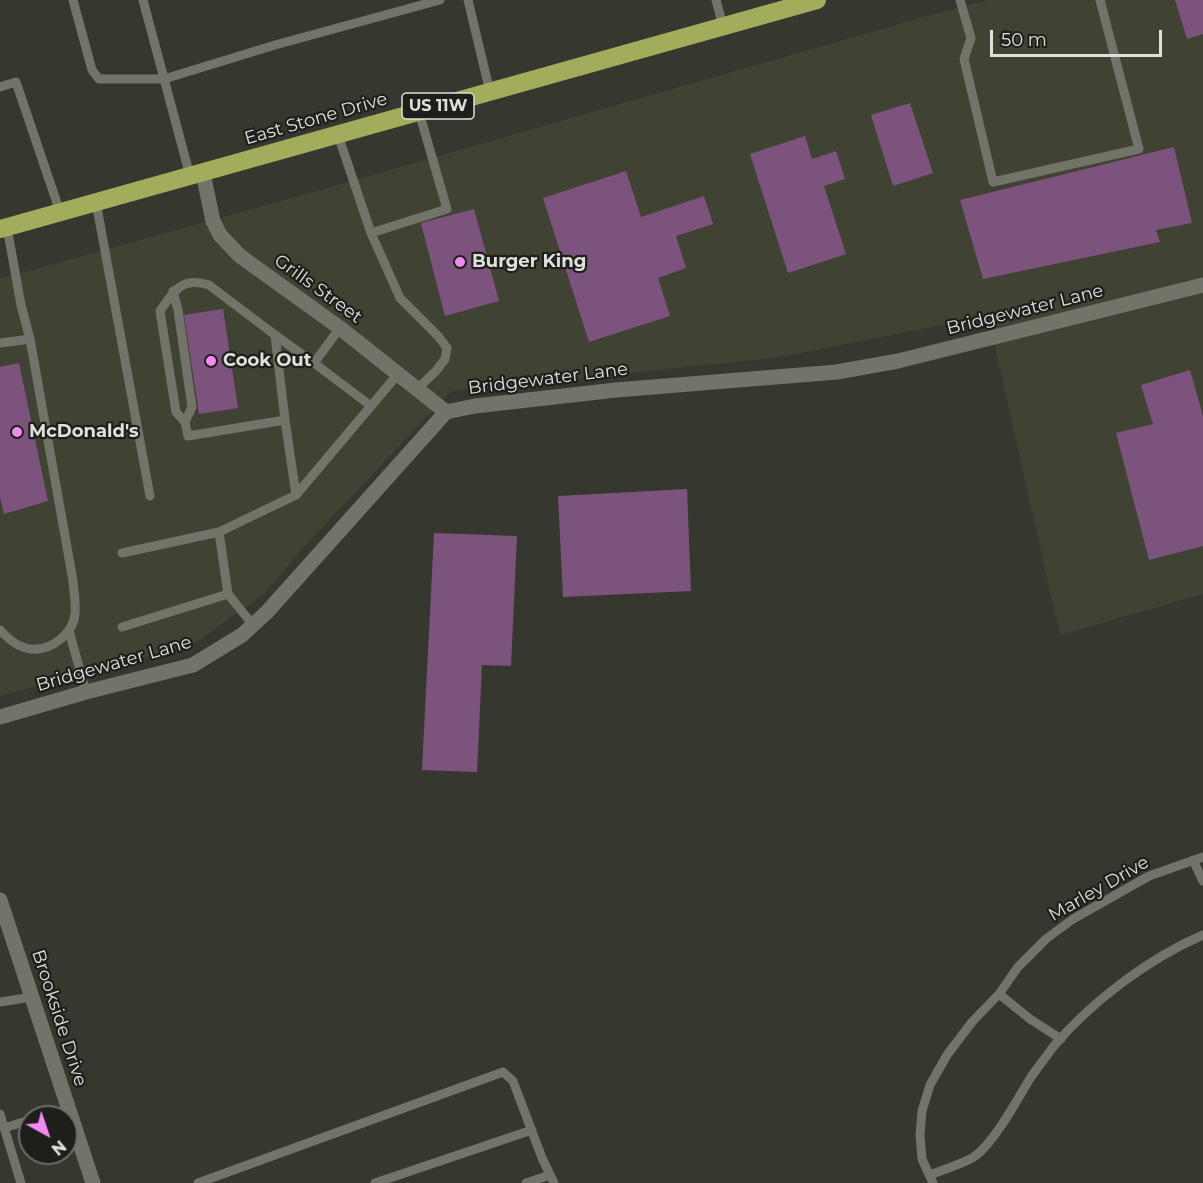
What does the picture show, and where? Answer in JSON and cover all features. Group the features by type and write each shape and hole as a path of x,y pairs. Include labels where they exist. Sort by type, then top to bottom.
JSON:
{"highway":[{"name":"East Stone Drive","path":"4,228 817,0"}],"street":[{"name":"Grills Street","path":"196,174 220,235 240,256 340,328 446,412"},
{"name":"Bridgewater Lane","path":"0,717 193,665 242,635 267,612 446,412 475,406 616,390 848,370 898,362 1203,285"},
{"name":"Brookside Drive","path":"0,900 67,1105"},
{"name":"Brookside Drive","path":"78,1139 93,1183"}],"lane":[{"path":"73,0 92,70 99,79 164,79 275,45 440,0"},
{"path":"143,0 164,79 196,174"},
{"path":"468,0 490,92"},
{"path":"716,0 723,26"},
{"path":"960,0 971,38 964,59 993,182 1139,149 1100,0"},
{"path":"0,87 16,82 60,212"},
{"path":"371,233 447,209 420,112"},
{"path":"338,135 371,233 400,298 447,348 445,359 417,389"},
{"path":"96,202 150,496"},
{"path":"0,630 9,640 32,650 46,647 60,640 69,631 75,615 73,582 30,339 4,228"},
{"path":"285,420 188,436 184,422 176,412 160,311 173,291 187,282 198,281 208,285 371,406"},
{"path":"173,291 178,310 192,407 184,422"},
{"path":"314,363 340,328"},
{"path":"275,335 296,495"},
{"path":"0,343 30,339"},
{"path":"122,553 219,532 296,495 398,374"},
{"path":"219,532 228,594 254,625"},
{"path":"122,627 228,594"},
{"path":"69,631 86,692"},
{"path":"1198,859 1203,881"},
{"name":"Marley Drive","path":"1198,859 1149,876 1073,919 1046,939 1018,967 999,994 972,1022 947,1055 930,1085 922,1111 920,1135 922,1159 931,1179 974,1157 992,1139 1033,1074 1060,1039 1079,1020 1132,975 1185,943 1203,935"},
{"path":"999,994 1060,1039"},
{"path":"0,1002 32,997"},
{"path":"198,1183 503,1072 513,1081 552,1179 526,1183"},
{"path":"0,1114 21,1183"},
{"path":"4,1128 18,1124"},
{"path":"375,1183 532,1130"}],"shaded area":[{"path":"988,0 1203,0 1203,594 1060,635 988,316 774,358 451,391 301,550 264,594 195,643 0,696 0,279"}],"building":[{"path":"1175,0 1203,0 1203,34 1187,39"},
{"path":"910,103 933,173 893,186 871,115"},
{"path":"805,136 812,159 836,151 845,179 824,186 846,254 788,273 750,154"},
{"path":"1174,147 1192,223 1156,230 1160,242 983,279 960,200"},
{"path":"626,171 641,217 704,196 713,224 676,236 686,268 658,278 670,316 589,342 543,198"},
{"name":"Burger King","path":"474,209 499,301 445,316 421,223"},
{"name":"Cook Out","path":"223,309 238,408 199,414 184,315"},
{"name":"McDonald's","path":"19,363 48,501 4,514 0,497 0,367"},
{"path":"1190,370 1203,416 1203,546 1149,560 1116,433 1153,424 1141,385"},
{"path":"687,489 691,591 563,597 558,496"},
{"path":"434,533 517,536 511,666 482,665 477,772 422,770"}],"place":[{"name":"Burger King","path":"460,262"},
{"name":"Cook Out","path":"211,361"},
{"name":"McDonald's","path":"17,432"}]}
